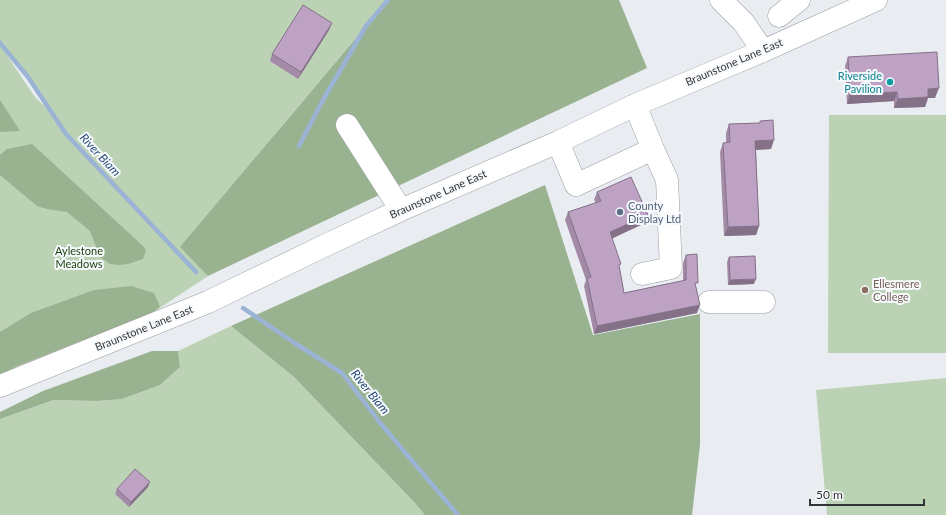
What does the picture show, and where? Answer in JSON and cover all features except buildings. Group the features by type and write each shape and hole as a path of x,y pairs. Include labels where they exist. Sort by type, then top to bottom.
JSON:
{"street":[{"path":"721,0 744,23 763,51"},
{"path":"779,16 799,0"},
{"name":"Braunstone Lane East","path":"0,386 208,302 401,210 558,142 635,105 763,51 876,0"},
{"path":"635,105 653,149 668,180 671,268 642,274"},
{"path":"347,125 401,210"},
{"path":"558,142 576,185 653,149"},
{"path":"709,302 764,302"}],"green space":[{"name":"Aylestone Meadows","path":"0,0 388,0 275,134 201,268 208,276 152,313 15,367 0,375 0,45 35,97 53,114 28,77 0,43"},
{"path":"388,0 619,0 647,68 208,276 180,247"},
{"path":"0,100 20,131 0,132"},
{"path":"829,115 946,115 946,353 828,353"},
{"path":"32,144 142,245 146,250 143,259 128,264 110,264 100,257 90,231 67,212 37,206 0,175 0,155 7,149"},
{"path":"545,185 593,335 700,314 700,445 692,515 425,515 294,377 231,326"},
{"path":"131,286 154,293 160,307 152,313 15,367 0,375 0,332 31,313 94,290"},
{"path":"231,326 294,377 425,515 0,515 0,419 55,400 97,401 122,399 160,385 180,367 178,351"},
{"path":"152,351 178,351 180,367 160,385 122,399 97,401 54,400 0,419 0,412 43,391"},
{"path":"946,378 946,515 827,515 816,390"}],"waterway":[{"path":"299,146 323,100 366,26 388,0"},
{"name":"River Biam","path":"0,43 28,77 66,134 196,272"},
{"name":"River Biam","path":"243,308 342,373 381,424 458,515"}],"place":[{"name":"Riverside Pavilion","path":"890,82"},
{"name":"County Display Ltd","path":"620,212"},
{"name":"Ellesmere College","path":"865,290"}]}
